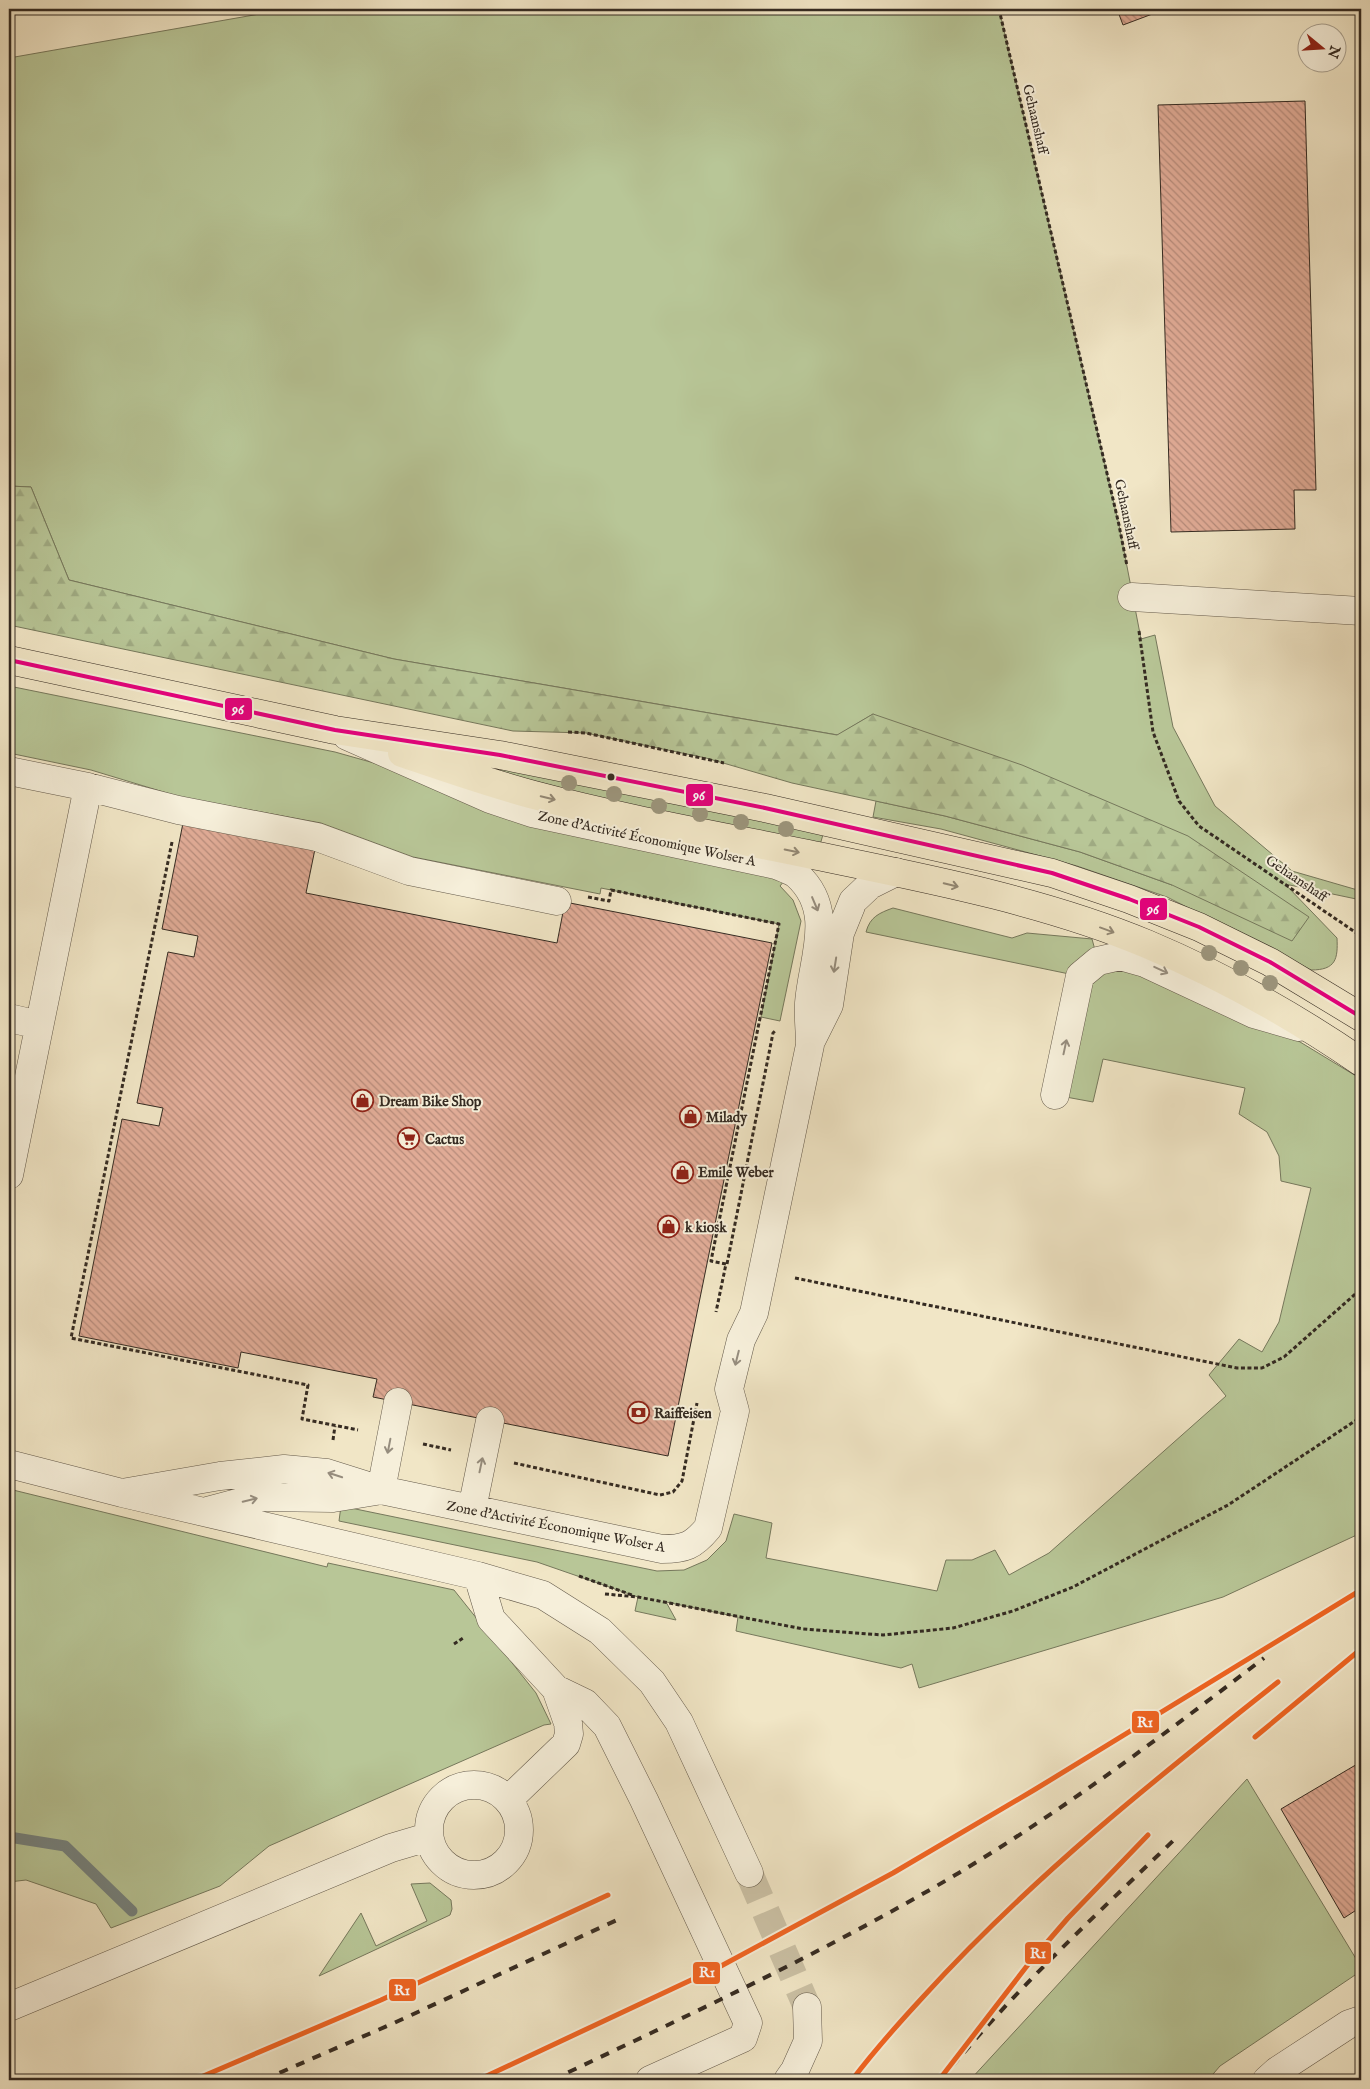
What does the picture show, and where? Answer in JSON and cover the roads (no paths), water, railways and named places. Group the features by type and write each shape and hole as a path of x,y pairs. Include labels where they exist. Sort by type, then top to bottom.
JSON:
{"main road":[{"path":"9,660 335,730 500,755 841,824 1052,873 1129,899 1199,927 1270,962 1361,1017"},
{"path":"335,730 537,796 635,819 896,872 983,892 1076,918 1146,944 1218,976 1269,1003 1361,1062"},
{"path":"896,872 922,864 948,864 1046,887 1147,922 1199,927"}],"street":[{"path":"1132,597 1361,611"},
{"name":"Zone d'Activité Économique Wolser A","path":"335,730 490,799 532,813 776,865 797,874 810,892 818,910 821,931 809,1003 810,1045"},
{"path":"9,771 88,787 178,810 317,837 409,870 557,901"},
{"path":"9,1175 88,787"},
{"name":"Zone d'Activité Économique Wolser A","path":"122,1493 220,1476 284,1469 327,1473 381,1490 662,1549 680,1549 697,1542 708,1528 735,1411 729,1389 741,1340 754,1313 810,1045 828,1005 840,933 852,902 870,884 896,872"},
{"path":"1054,1094 1080,976 1098,961 1120,956 1145,962 1254,1014 1317,1033"},
{"path":"9,1018 40,1025"},
{"path":"381,1490 398,1402"},
{"path":"472,1509 490,1421"},
{"name":"Zone d'Activité Économique Wolser A","path":"9,1464 122,1493 478,1576 542,1595 600,1631 652,1682 679,1722 749,1873"},
{"name":"Zone d'Activité Économique Wolser A","path":"203,1512 260,1497 333,1498 381,1490"},
{"path":"478,1576 491,1620 556,1689 585,1703 606,1726 644,1800 748,2023 743,2038 650,2080"},
{"path":"508,1800 566,1744 569,1734 568,1723 556,1689"},
{"path":"469,1785 483,1786 497,1791 508,1800 516,1813 519,1827 517,1842 511,1856 500,1867 486,1874 471,1875 456,1872 443,1864 433,1852 428,1837 429,1822 434,1808 454,1788 469,1785"},
{"path":"9,2007 391,1848 428,1837"},
{"path":"788,2080 795,2070 808,2041 807,2007"},
{"path":"1267,2080 1277,2071 1349,2024 1361,2020"}],"waterway":[{"path":"9,1837 65,1846 132,1911"}],"tunnel":[{"path":"749,1873 807,2007"}],"railway":[{"path":"478,2080 721,1966 893,1873 1034,1790 1361,1590"},
{"path":"552,2080 808,1956 957,1874 1037,1824 1152,1743 1264,1658"},
{"path":"941,2080 968,2047 1026,1985 1085,1925 1177,1837"},
{"path":"194,2080 381,2000 608,1895"},
{"path":"263,2080 394,2023 619,1919"}],"place":[{"name":"Dream Bike Shop","path":"363,1101"},
{"name":"Milady","path":"690,1117"},
{"name":"Cactus","path":"409,1139"},
{"name":"Emile Weber","path":"682,1172"},
{"name":"k kiosk","path":"669,1227"},
{"name":"Raiffeisen","path":"638,1413"}]}
